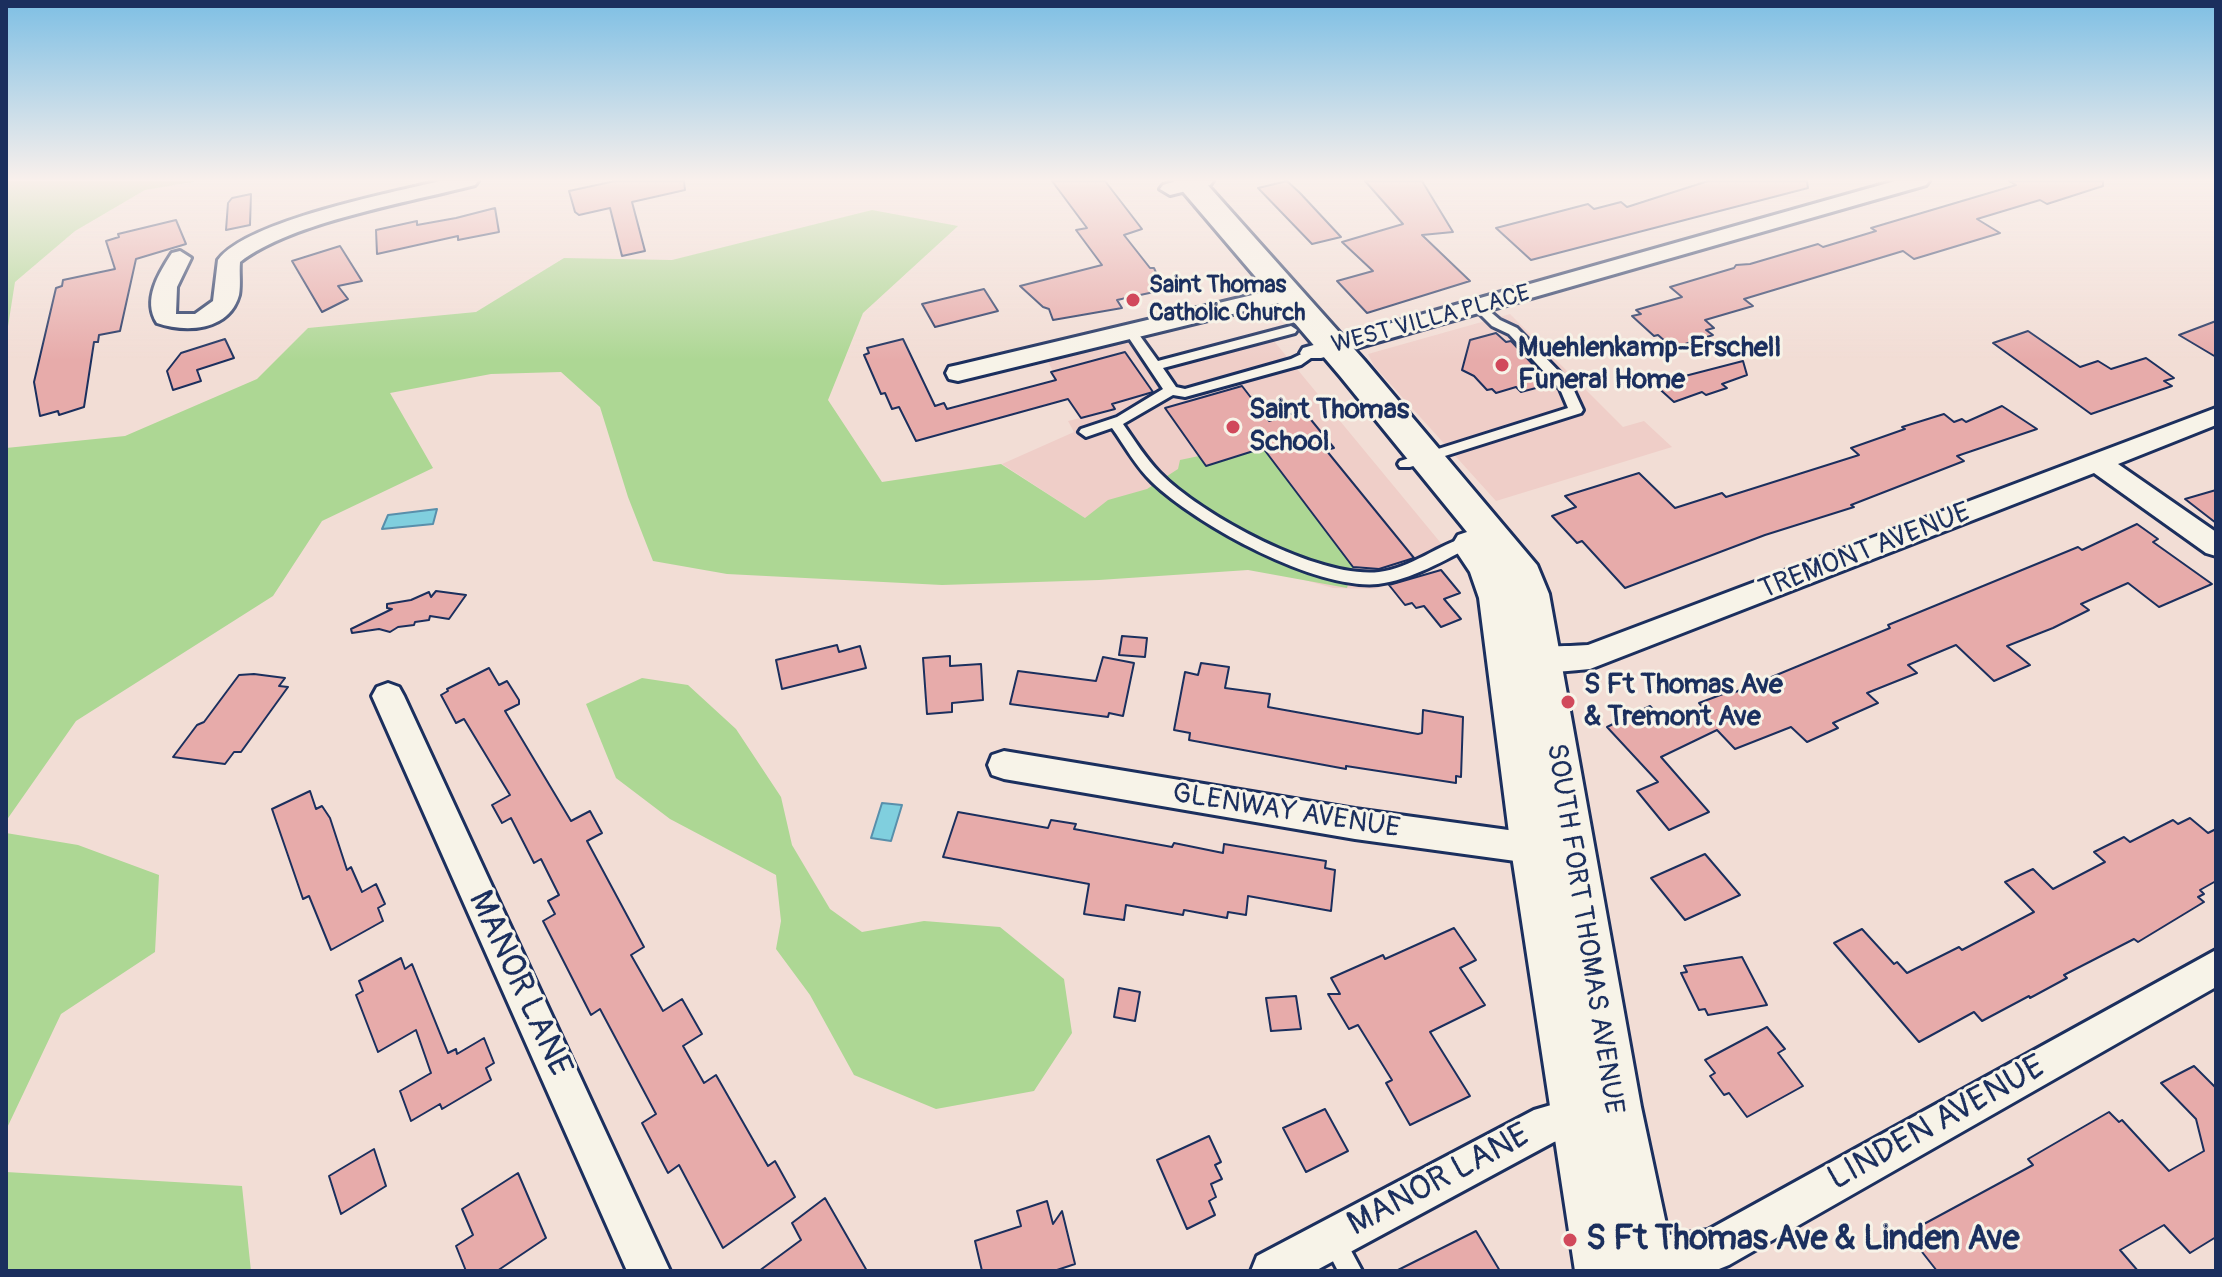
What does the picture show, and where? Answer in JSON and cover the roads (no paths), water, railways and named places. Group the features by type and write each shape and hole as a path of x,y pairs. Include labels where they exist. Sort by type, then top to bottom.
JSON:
{"main road":[{"name":"SOUTH FORT THOMAS AVENUE","path":"1229,241 1312,343 1416,461 1517,565 1529,594 1525,659 1553,851 1625,1266"},
{"name":"SOUTH FORT THOMAS AVENUE","path":"1275,297 1312,343"},
{"name":"SOUTH FORT THOMAS AVENUE","path":"1416,461 1489,568 1525,659"}],"street":[{"path":"180,258 167,280 162,305 165,318 191,323 207,318 224,302 228,291 226,273 229,260 259,241"},
{"name":"WEST VILLA PLACE","path":"1312,343 1480,307 1711,241"},
{"path":"958,373 1275,297"},
{"name":"TREMONT AVENUE","path":"1525,659 1590,657 2216,416"},
{"path":"2098,463 2216,546"},
{"name":"MANOR LANE","path":"388,696 649,1271"},
{"name":"GLENWAY AVENUE","path":"1004,765 1355,824 1553,851"},
{"name":"LINDEN AVENUE","path":"1625,1266 1714,1250 2216,967"},
{"name":"MANOR LANE","path":"1272,1271 1341,1255 1548,1124 1596,1112"}],"lane":[{"path":"1416,461 1576,410 1566,387 1513,331 1496,323 1480,307"},
{"path":"1131,332 1171,390"},
{"path":"1155,366 1312,343"},
{"path":"1086,432 1115,423 1171,390 1185,393 1296,362 1312,343"},
{"path":"1115,423 1155,477 1180,499 1272,552 1346,578 1377,579 1429,561 1469,541"}],"water":[{"path":"437,509 433,524 382,529 388,515"},
{"path":"882,803 902,805 891,841 871,838"}],"place":[{"name":"Saint Thomas Catholic Church","path":"1133,300"},
{"name":"Muehlenkamp-Erschell Funeral Home","path":"1502,365"},
{"name":"Saint Thomas School","path":"1233,427"},
{"name":"S Ft Thomas Ave & Tremont Ave","path":"1568,702"},
{"name":"S Ft Thomas Ave & Linden Ave","path":"1570,1240"}]}
